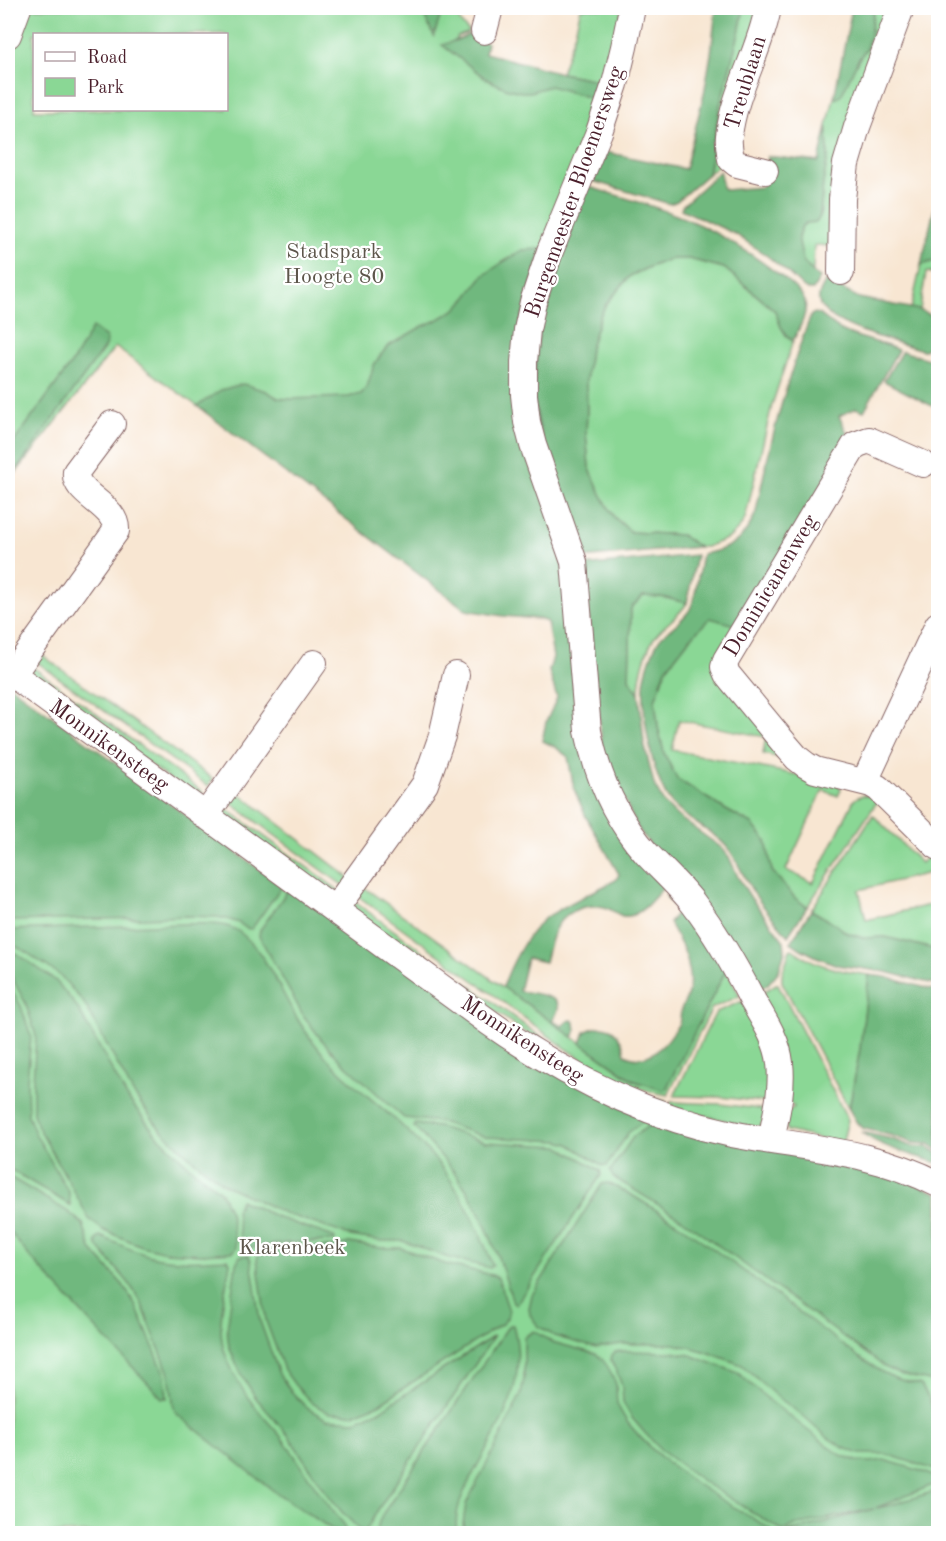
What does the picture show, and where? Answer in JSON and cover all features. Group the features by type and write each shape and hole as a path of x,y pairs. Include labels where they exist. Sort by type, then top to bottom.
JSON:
{"street":[{"path":"8,35 18,8"},
{"name":"Burgemeester Bloemersweg","path":"632,8 615,84 602,123 550,251 533,302 524,362 527,422 540,469 574,562 588,731 593,753 616,809 646,853 693,902 706,920 771,1035 778,1052 781,1082 771,1140"},
{"name":"Treublaan","path":"765,171 737,164 731,159 728,139 742,86 757,47 768,8"},
{"path":"842,272 842,199 846,164 857,127 902,8"},
{"name":"Monnikensteeg","path":"112,424 76,472 75,478 79,485 111,514 117,523 116,531 10,673 490,1023 566,1072 600,1089 652,1110 731,1134 887,1162 939,1184"},
{"name":"Dominicanenweg","path":"923,464 869,440 855,445 726,660 724,667 727,674 797,758 814,770 865,781 878,788 939,847"},
{"path":"865,781 939,625"},
{"path":"205,816 314,663"},
{"path":"334,909 424,784 442,736 456,675"}],"green space":[{"name":"Stadspark Hoogte 80","path":"26,8 461,8 460,21 469,31 457,37 458,48 601,101 523,471 203,403 197,406 115,347 8,483 8,59"},
{"path":"420,8 443,8 434,36"},
{"path":"581,8 622,8 607,82 561,73"},
{"path":"716,8 744,8 720,105 708,174 677,201 670,204 589,180 601,151 685,169 704,94"},
{"path":"744,8 760,8 719,151 720,164 708,174 720,105"},
{"path":"852,8 874,8 870,36 866,49 858,60 841,96 834,98"},
{"path":"874,8 893,8 830,246 814,246 813,272 803,261 798,238 802,226 820,217 828,156 827,126 834,98 841,95 866,49"},
{"path":"472,33 487,43 485,53 561,73 607,82 601,101 550,86 530,92 521,92 488,80 442,45"},
{"path":"827,126 828,156 820,216 817,222 806,223 802,226 798,237 803,261 820,278 813,290 804,288 766,255 735,234 681,209 720,171 722,187 725,190 762,187 765,183 768,156 819,162"},
{"path":"586,186 665,211 713,232 746,251 780,276 804,298 806,307 804,317 793,341 781,327 775,311 724,268 689,259 670,259 630,276 607,303 600,316 590,348 586,381 586,433 589,467 614,517 631,532 681,535 699,547 581,558 548,467 533,395 542,304"},
{"path":"938,193 938,260 921,265"},
{"path":"542,249 519,327 563,559 580,732 664,887 646,906 633,915 624,916 598,906 581,908 572,912 559,922 555,929 545,962 527,958 519,991 542,995 557,1002 557,1013 553,1020 562,1026 572,1020 576,1031 573,1037 503,987 519,951 543,920 616,880 619,874 586,817 574,789 568,757 543,741 546,722 557,698 549,671 553,657 547,622 466,610 197,406 221,390 243,384 266,391 278,398 289,399 348,397 361,394 367,387 374,365 388,346 456,309 483,276 522,250"},
{"path":"670,259 689,259 724,268 775,311 781,327 793,341 772,405 745,519 729,538 706,547 699,547 681,535 631,532 614,517 589,467 586,433 586,381 590,348 600,316 607,303 630,276"},
{"path":"938,260 938,275 926,273 920,310 911,309 921,265"},
{"path":"826,281 859,298 920,310 936,318 928,347 923,350 882,338 835,319 819,302"},
{"path":"815,313 846,332 898,350 864,411 856,408 839,416 850,439 739,626 710,618 666,669 655,700 664,753 677,779 752,824 766,841 772,871 795,898 807,907 788,936 757,899 726,846 678,810 665,793 658,778 648,741 644,686 646,673 657,644 662,636 689,611 702,554 721,550 736,542 752,521 786,388 811,315"},
{"path":"92,328 106,338 104,348 8,482 8,450 73,361"},
{"path":"902,351 938,362 938,409 884,381"},
{"path":"696,555 687,603 662,597 643,596 631,608 629,679 639,693 644,743 654,784 664,803 676,815 722,848 751,898 784,941 785,950 779,971 768,984 757,991 637,827 603,753 583,566"},
{"path":"643,596 662,597 687,603 653,640 644,662 639,693 629,679 631,608"},
{"path":"710,617 739,626 714,669 781,751 781,754 777,757 763,754 766,737 679,720 672,750 839,784 841,790 838,796 823,790 786,870 813,883 854,800 866,795 879,799 807,907 795,898 772,871 766,841 752,824 677,779 664,753 655,700 666,669"},
{"path":"35,650 213,779 208,786 30,657"},
{"path":"27,663 203,792 201,802 21,671"},
{"path":"8,684 282,886 251,929 217,917 8,921"},
{"name":"Klarenbeek","path":"8,688 520,1063 938,1211 938,1533 8,1533"},
{"path":"231,787 351,879 345,887 224,798"},
{"path":"220,804 341,892 335,900 215,812"},
{"path":"873,815 921,863 933,851 938,857 938,871 859,890 866,920 938,903 938,950 885,937 863,938 847,933 811,910"},
{"path":"358,883 634,1081 665,1090 726,970 740,996 712,1008 668,1095 645,1090 600,1070 558,1043 352,892"},
{"path":"288,890 645,1120 628,1133 607,1166 603,1166 569,1144 559,1141 486,1137 440,1122 404,1118 338,1058 321,1039 303,1015 259,936 260,930"},
{"path":"673,893 726,970 665,1091 635,1081 581,1043 585,1032 595,1028 609,1028 622,1042 625,1054 642,1057 650,1055 664,1045 675,1030 680,1021 681,1008 688,995 689,967 669,923 678,911 666,896"},
{"path":"348,897 574,1061 618,1085 572,1065 342,905"},
{"path":"811,910 847,933 863,938 885,937 938,950 938,985 886,972 837,965 801,949 791,942"},
{"path":"184,924 226,926 238,931 251,943 267,965 310,1038 324,1055 398,1122 444,1170 468,1209 493,1266 490,1268 446,1257 403,1241 381,1241 351,1236 284,1213 225,1185 160,1129 133,1093 84,1003 61,976 23,950 8,943 8,930"},
{"path":"792,949 810,960 829,967 869,975 860,1049 849,1109 782,982 782,974"},
{"path":"8,950 56,981 77,1007 127,1097 155,1133 187,1164 220,1191 230,1212 236,1248 232,1252 202,1254 166,1252 142,1246 103,1230 89,1219 40,1131 33,1114 36,1036 26,1004 8,970"},
{"path":"869,975 938,991 938,1150 929,1144 913,1143 862,1128 849,1109 860,1049"},
{"path":"8,983 21,1006 31,1036 27,1082 28,1115 35,1133 69,1193 70,1205 8,1168"},
{"path":"776,984 848,1120 842,1144 787,1131 786,1113 794,1107 789,1102 760,994"},
{"path":"743,1001 771,1062 766,1101 674,1096 716,1012"},
{"path":"618,1085 643,1094 666,1101 664,1105"},
{"path":"671,1102 720,1104 768,1110 761,1126 755,1128 669,1107"},
{"path":"650,1122 856,1162 938,1193 938,1383 899,1374 885,1367 682,1219 613,1177 610,1171 633,1137"},
{"path":"415,1124 439,1127 486,1142 558,1146 600,1170 601,1175 516,1305 513,1303 497,1254 475,1204 452,1169 414,1127"},
{"path":"861,1132 911,1146 928,1147 938,1153 938,1163 887,1147"},
{"path":"8,1176 67,1211 83,1224 91,1249 123,1285 135,1304 165,1375 167,1398 162,1398 89,1321 8,1230"},
{"path":"608,1183 679,1224 860,1358 897,1379 921,1385 929,1398 938,1426 938,1471 886,1454 860,1454 844,1448 828,1438 775,1395 742,1365 710,1353 674,1344 621,1344 596,1348 554,1336 538,1326 530,1315 532,1295 602,1184"},
{"path":"240,1200 282,1219 334,1237 335,1241 287,1243 244,1249 241,1244 236,1211"},
{"path":"100,1236 157,1258 189,1261 228,1259 230,1263 222,1306 221,1329 224,1350 229,1363 248,1397 282,1438 327,1504 344,1524 345,1530 342,1533 336,1532 275,1492 178,1415 174,1409 169,1374 141,1302 128,1282 97,1246 96,1241"},
{"path":"349,1243 381,1248 401,1248 445,1264 492,1275 498,1278 509,1311 507,1318 502,1324 379,1404 354,1414 329,1413 312,1403 284,1370 266,1321 257,1259 259,1254 287,1249 337,1246"},
{"path":"248,1255 251,1260 260,1321 279,1374 307,1408 326,1419 355,1421 381,1410 494,1336 365,1532 361,1531 341,1511 322,1487 288,1435 256,1398 241,1374 229,1347 227,1329 236,1264 240,1256"},
{"path":"509,1325 513,1325 517,1345 518,1364 515,1382 503,1417 461,1499 456,1524 457,1533 376,1533 384,1512"},
{"path":"534,1331 552,1342 600,1357 614,1380 620,1410 643,1440 694,1482 771,1529 773,1533 465,1533 463,1524 466,1504 521,1394 524,1379 524,1337"},
{"path":"615,1352 672,1352 690,1355 738,1373 770,1401 841,1455 857,1461 884,1460 938,1478 938,1483 876,1508 938,1490 938,1533 785,1533 874,1509 795,1525 783,1531 705,1483 662,1451 632,1418 623,1402 622,1385 611,1360"}]}
